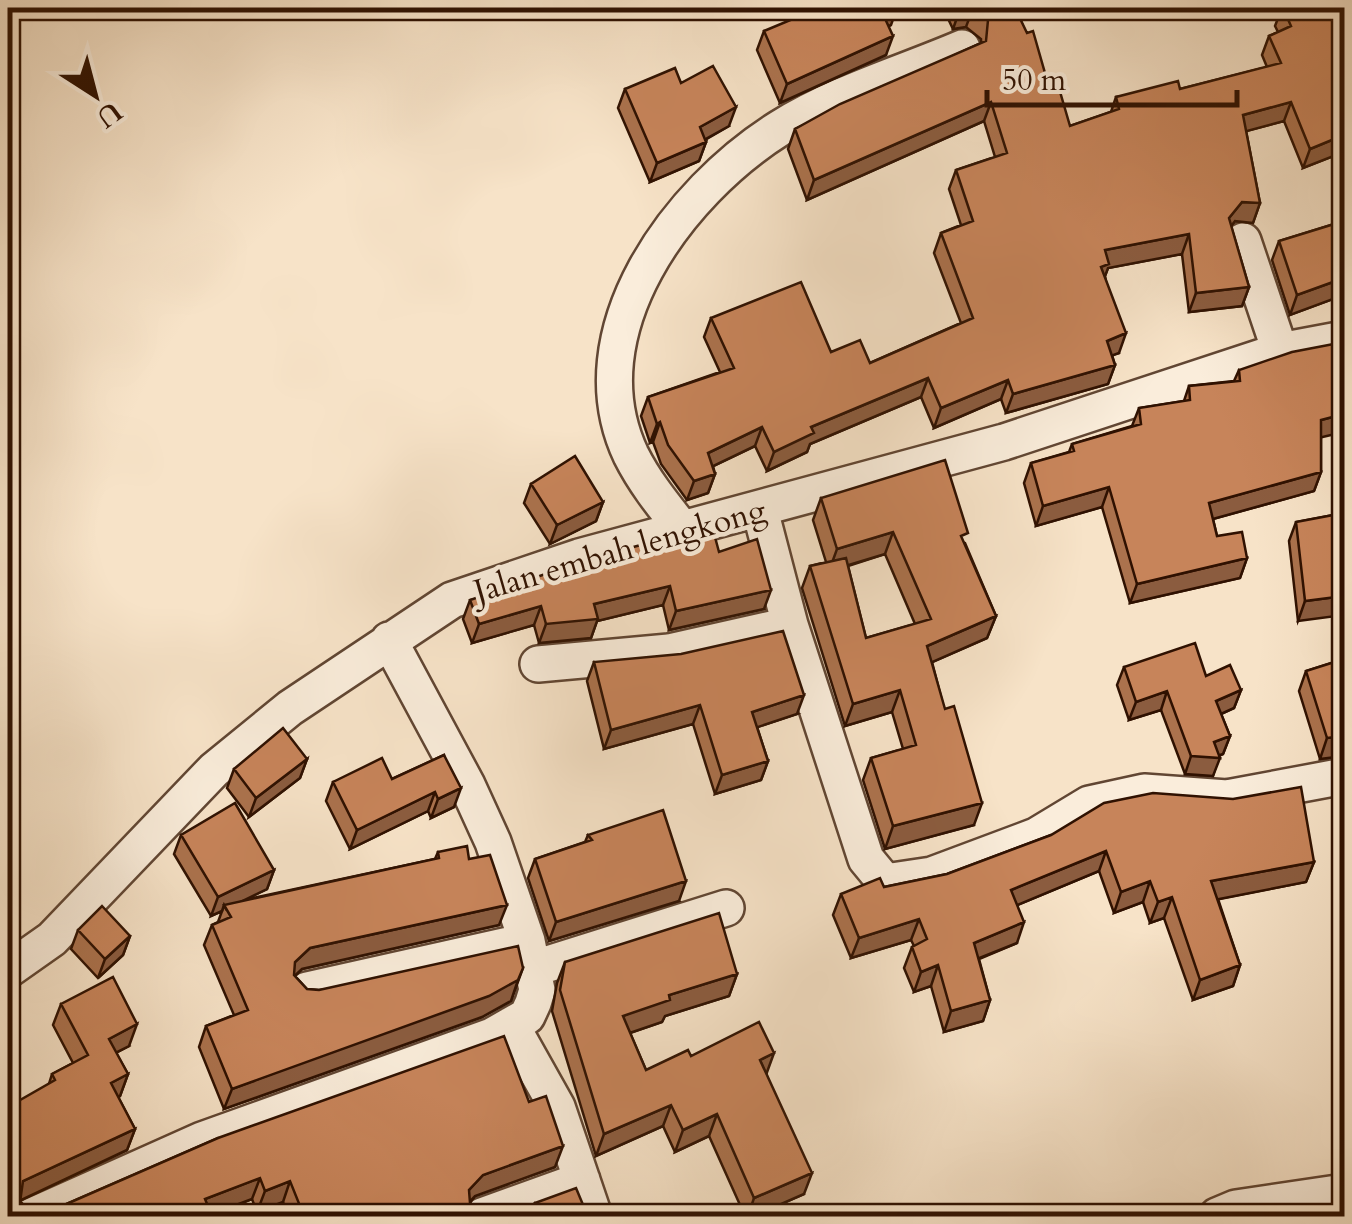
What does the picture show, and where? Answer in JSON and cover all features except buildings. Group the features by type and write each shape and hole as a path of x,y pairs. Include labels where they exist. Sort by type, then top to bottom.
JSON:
{"street":[{"path":"683,530 650,489 630,452 615,393 617,335 638,279 682,216 763,140 812,110 962,48"},
{"path":"1243,241 1280,351"},
{"name":"Jalan embah lengkong","path":"8,970 52,939 214,770 290,708 389,640 479,588 1004,442 1280,351 1344,339"},
{"path":"760,510 790,625 866,859 885,882 932,875 1036,836 1088,804 1144,792 1227,798 1344,776"},
{"path":"538,664 669,652 790,625"},
{"path":"32,1216 202,1140 492,1036 527,1016 538,990 493,842 389,640"},
{"path":"307,990 530,955 726,908"},
{"path":"511,1025 556,1107 594,1216"},
{"path":"482,1216 582,1180"},
{"path":"1217,1216 1236,1208 1344,1192"}]}
